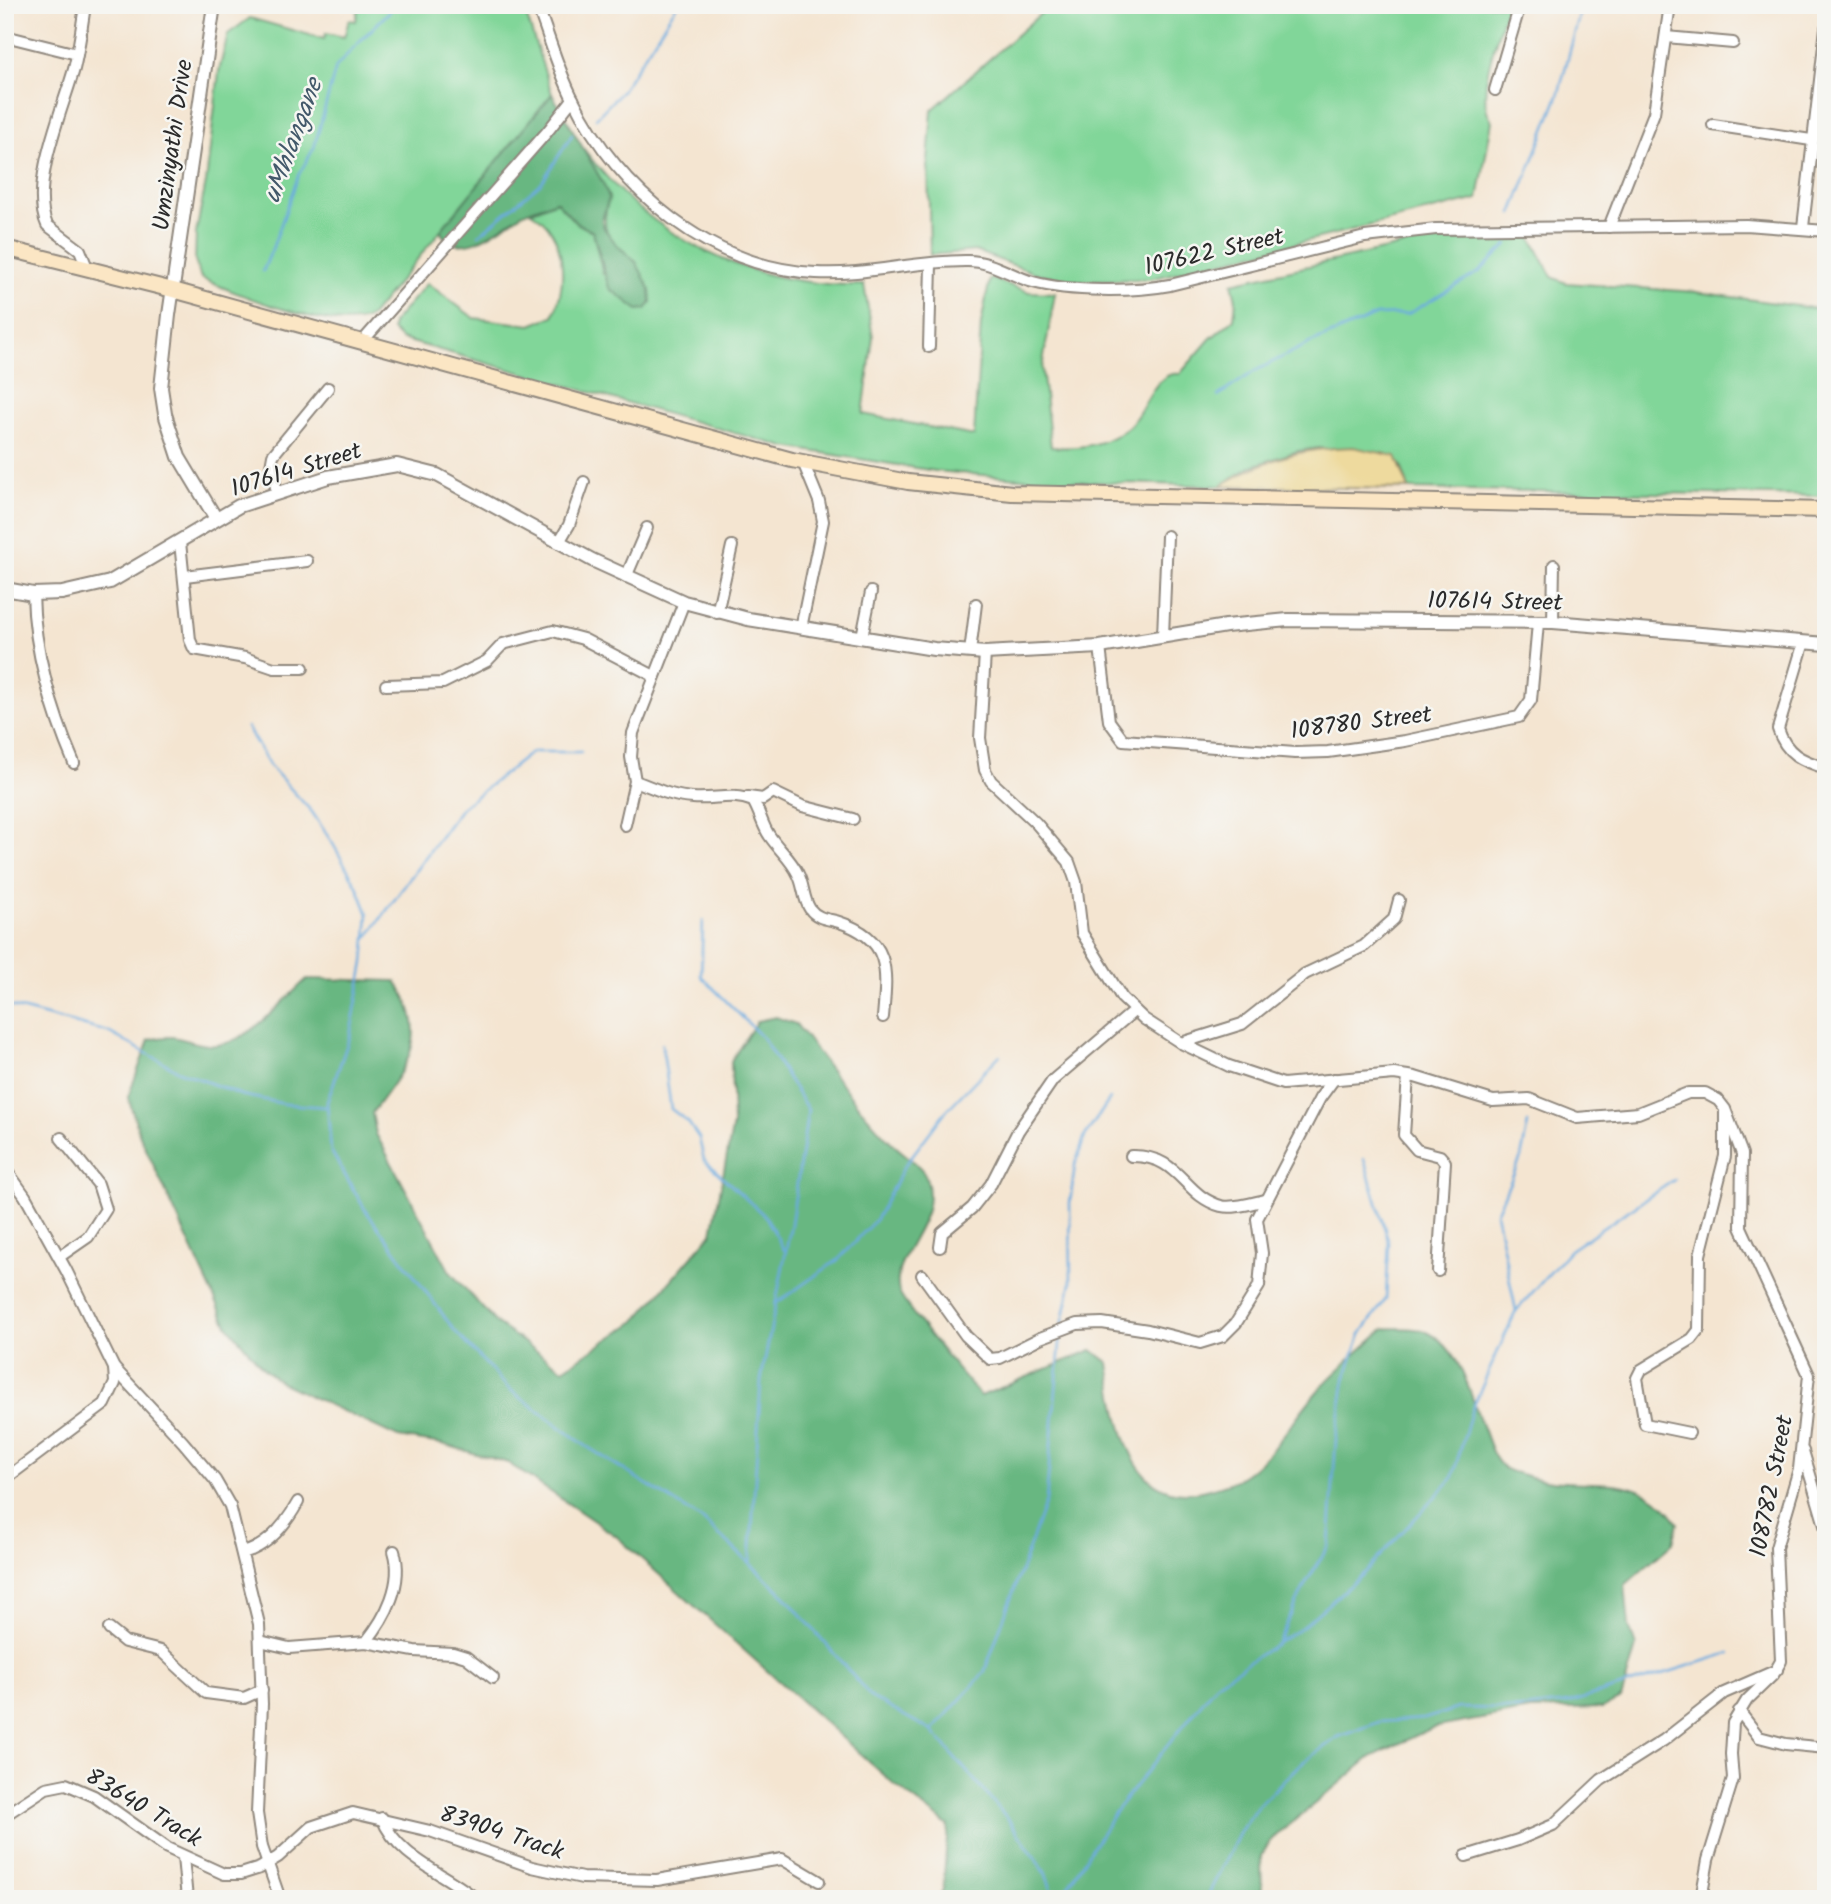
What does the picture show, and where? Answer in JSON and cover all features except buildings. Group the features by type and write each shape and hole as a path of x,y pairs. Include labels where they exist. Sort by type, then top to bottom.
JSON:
{"main road":[{"path":"5,248 173,290 803,462 908,482 1012,494 1689,505 1826,510"}],"street":[{"path":"85,5 77,54 50,141 43,209 47,225 80,250 88,270"},
{"name":"Umzinyathi Drive","path":"214,5 162,379 165,414 179,457 215,517"},
{"name":"107622 Street","path":"537,5 573,99 633,184 670,218 724,249 775,267 814,273 871,272 972,261 1031,282 1058,287 1140,289 1170,285 1365,237 1436,229 1746,225 1803,227 1826,231"},
{"path":"1495,90 1520,5"},
{"path":"1609,227 1654,113 1670,5"},
{"path":"1803,227 1826,28"},
{"path":"5,36 77,54"},
{"path":"1666,37 1733,43"},
{"path":"362,342 573,99"},
{"path":"1713,125 1811,140"},
{"path":"929,347 931,264"},
{"path":"276,492 271,466 274,455 328,388"},
{"path":"802,628 823,521 819,501 803,462"},
{"name":"107614 Street","path":"5,589 33,594 62,593 110,582 180,542 215,517 276,492 359,469 384,465 410,466 449,481 626,577 717,613 970,652 1100,647 1226,626 1288,620 1553,622 1826,644"},
{"path":"559,542 569,525 584,482"},
{"path":"626,577 647,528"},
{"path":"1163,636 1167,536"},
{"path":"180,542 190,640 194,649 245,658 274,668 303,668"},
{"path":"717,613 732,546"},
{"path":"185,576 307,561"},
{"path":"1553,622 1554,565"},
{"path":"862,637 871,592"},
{"path":"33,594 35,626 58,725 74,763"},
{"path":"625,825 635,781 631,757 633,733 684,602"},
{"path":"970,652 976,604"},
{"name":"108780 Street","path":"1100,647 1109,721 1115,732 1128,742 1295,753 1328,752 1405,741 1519,717 1531,699 1538,623"},
{"path":"386,685 443,683 487,661 503,644 553,631 583,639 654,676"},
{"path":"1804,642 1778,729 1790,752 1807,762 1826,768"},
{"path":"985,653 980,738 985,770 991,781 1036,822 1069,862 1076,882 1079,925 1086,942 1116,989 1134,1011 1181,1043 1268,1081 1283,1084 1368,1074 1408,1076 1493,1101 1529,1099 1577,1118 1638,1113 1688,1093 1705,1093 1718,1100 1726,1109 1726,1156 1700,1255 1699,1330 1692,1339 1641,1370 1637,1378 1645,1424 1689,1433"},
{"path":"635,781 661,792 691,798 763,799 773,792 802,806 853,819"},
{"path":"743,797 752,801 768,833 781,846 798,873 809,909 821,918 852,926 878,949 886,964 887,977 883,1017"},
{"path":"1181,1043 1241,1024 1305,974 1364,946 1394,919 1399,900"},
{"path":"940,1247 942,1233 972,1208 991,1184 1018,1131 1048,1085 1134,1011"},
{"path":"1408,1076 1403,1117 1404,1135 1417,1150 1440,1156 1445,1162 1438,1271"},
{"path":"922,1275 966,1336 990,1359 1077,1324 1102,1323 1148,1330 1193,1342 1210,1342 1223,1336 1236,1323 1257,1290 1262,1253 1256,1222 1265,1200 1320,1098 1334,1079"},
{"name":"108782 Street","path":"1726,1109 1742,1154 1741,1227 1808,1370 1810,1388 1802,1448 1776,1548 1782,1646 1777,1670"},
{"path":"59,1258 88,1237 106,1209 98,1184 61,1138"},
{"path":"1131,1156 1157,1158 1202,1196 1223,1206 1265,1200"},
{"path":"5,1168 25,1196 59,1258 117,1378 105,1404 5,1479"},
{"path":"114,1368 215,1480 230,1506 259,1624 262,1690 257,1814 267,1865 280,1899"},
{"path":"1802,1448 1826,1530"},
{"path":"243,1553 262,1545 284,1522 298,1502"},
{"path":"366,1642 382,1620 398,1579 394,1551"},
{"path":"109,1629 129,1643 162,1651 206,1693 244,1698 262,1690"},
{"path":"260,1641 289,1648 366,1642 414,1651 459,1654 493,1678"},
{"path":"1701,1899 1708,1860 1733,1779 1731,1734 1739,1711 1777,1670"},
{"path":"1466,1856 1518,1840 1553,1825 1601,1780 1664,1740 1724,1693 1777,1670"},
{"path":"1739,1711 1759,1737 1786,1744 1826,1748"},
{"name":"83640 Track","path":"5,1815 46,1788 66,1784 94,1796 183,1857 224,1874 241,1874 267,1865"},
{"name":"83904 Track","path":"267,1865 311,1827 325,1820 353,1813 382,1818 450,1837 555,1874 582,1878 657,1880 782,1859 819,1881"},
{"path":"382,1818 386,1828 412,1855 477,1899"},
{"path":"183,1857 187,1899"}],"green space":[{"path":"359,5 523,5 552,94 372,315 359,321 339,321 288,311 201,278 195,261 196,233 206,182 219,71 228,34 250,18 324,39 326,33 344,37 349,20 356,21"},
{"path":"1044,5 1414,5 1423,9 1424,5 1507,5 1486,81 1485,97 1492,121 1478,199 1151,279 1073,281 1035,273 975,251 930,255 928,161 932,110 1046,9"},
{"path":"552,94 609,198 602,220 604,228 617,245 636,262 650,289 651,303 646,309 638,310 609,288 593,232 575,222 556,201 524,213 491,234 468,244 457,244 448,240 440,231"},
{"path":"583,148 610,180 640,208 672,232 706,252 743,267 782,277 864,285 873,337 863,414 974,436 981,324 990,278 1029,292 1055,293 1042,368 1051,447 1072,447 1102,442 1129,426 1157,384 1171,374 1180,374 1210,339 1234,319 1236,300 1232,283 1423,241 1531,237 1552,277 1566,283 1696,292 1826,310 1826,496 1409,489 1401,465 1319,448 1298,451 1252,466 1220,486 1056,481 935,471 785,447 401,339 392,330 393,323 427,283 474,318 531,325 553,316 561,288 561,259 552,232 531,212 556,201 575,222 593,232 603,274 636,262 608,234 605,220 609,198"},
{"path":"307,979 396,981 413,1019 414,1036 404,1066 372,1113 376,1134 450,1272 497,1324 563,1369 636,1321 712,1233 733,1124 731,1061 757,1021 776,1017 796,1024 868,1117 924,1173 929,1194 927,1209 901,1264 899,1292 951,1361 981,1396 1092,1350 1109,1363 1117,1409 1132,1455 1144,1473 1159,1487 1180,1493 1206,1490 1239,1478 1271,1450 1326,1382 1385,1328 1427,1332 1449,1350 1457,1362 1492,1451 1504,1468 1545,1480 1627,1486 1646,1493 1663,1504 1678,1523 1673,1543 1625,1585 1629,1626 1636,1647 1621,1699 1602,1708 1530,1710 1432,1728 1371,1757 1272,1839 1261,1856 1262,1899 938,1899 943,1889 948,1826 894,1784 616,1536 508,1463 442,1444 398,1437 282,1383 265,1370 227,1325 140,1136 128,1097 149,1040 174,1037 208,1045 236,1039 262,1022"}],"sand":[{"path":"1353,447 1396,456 1409,489 1220,486 1252,469 1284,457 1317,450"}],"waterway":[{"name":"uMhlangane","path":"357,44 396,5"},
{"path":"596,118 621,92 677,5"},
{"path":"1512,214 1558,96 1582,5"},
{"name":"uMhlangane","path":"271,252 299,174 314,148 336,67 355,46"},
{"path":"479,235 542,182 572,135"},
{"path":"1218,396 1255,371 1308,344 1377,315 1408,314 1479,272 1508,244"},
{"name":"uMhlangane","path":"263,271 270,254"},
{"path":"247,727 269,765 312,812 333,844 357,886 368,914 364,963 350,1036 327,1102 331,1151 366,1211 455,1331 509,1389 586,1446 703,1520 784,1595 872,1698 932,1731 1008,1819 1045,1872 1055,1899"},
{"path":"366,939 461,808 532,752 581,752"},
{"path":"703,920 701,976 762,1037 808,1110 791,1224 761,1380 750,1563"},
{"path":"5,1005 108,1032 179,1071 241,1095 285,1104 327,1107"},
{"path":"662,1044 671,1109 688,1122 699,1138 704,1160 766,1217 784,1250"},
{"path":"775,1304 839,1259 876,1219 905,1165 945,1112 1000,1055"},
{"path":"1062,1326 1071,1283 1070,1203 1075,1165 1085,1136 1110,1099"},
{"path":"1516,1311 1496,1213 1521,1158 1528,1123"},
{"path":"1278,1642 1306,1583 1329,1545 1336,1439 1345,1379 1361,1334 1386,1299 1389,1243 1364,1159"},
{"path":"1060,1899 1114,1813 1218,1682 1302,1627 1365,1572 1452,1479 1472,1409 1516,1311 1570,1250 1674,1180"},
{"path":"932,1731 984,1673 1046,1501 1061,1333"},
{"path":"1206,1899 1241,1830 1258,1806 1299,1765 1338,1737 1379,1722 1424,1719 1459,1708 1514,1709 1569,1703 1730,1653"}]}
